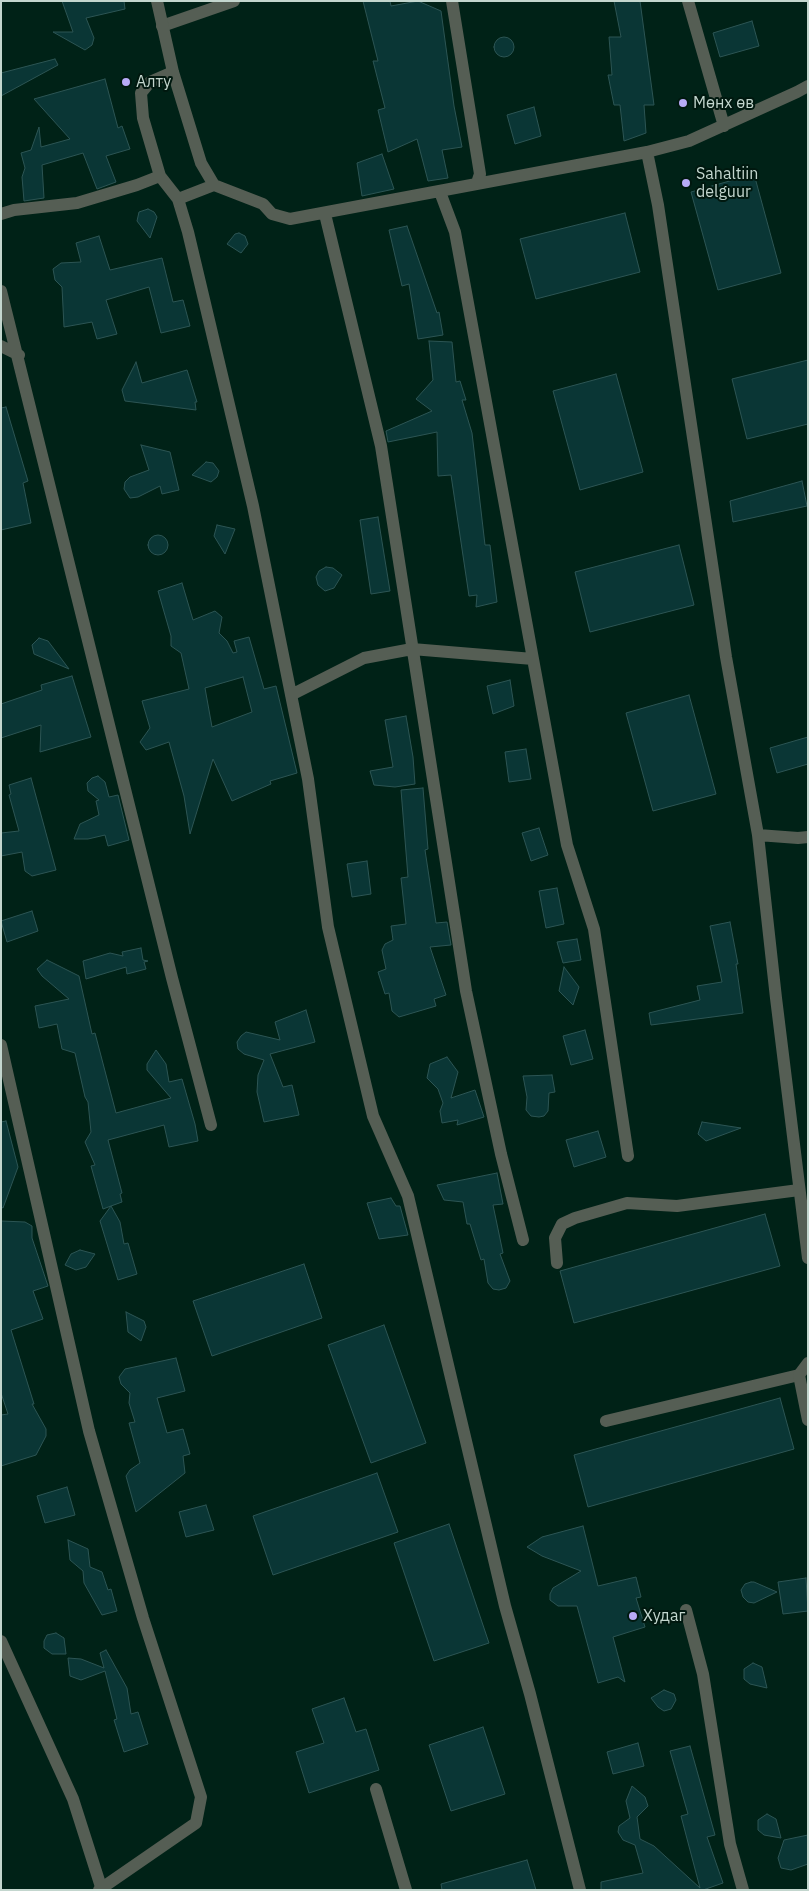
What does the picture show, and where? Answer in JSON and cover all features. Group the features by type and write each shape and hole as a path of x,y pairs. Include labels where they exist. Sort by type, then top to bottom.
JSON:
{"street":[{"path":"157,1 173,72 201,163 214,185 263,204 272,214 290,219 325,214 477,183 647,152 689,141 808,86"},
{"path":"162,26 234,1"},
{"path":"452,1 480,174 477,183"},
{"path":"688,1 724,126"},
{"path":"173,72 150,82 141,93 143,118 160,176 178,199 253,506 308,779 328,927 373,1116 408,1196 505,1606 530,1694 580,1890"},
{"path":"647,152 658,206 726,657 758,835 808,1258"},
{"path":"1,214 14,210 77,203 160,176"},
{"path":"178,199 214,185"},
{"path":"440,192 455,232 567,845 594,929 628,1156"},
{"path":"325,214 381,446 466,991 501,1154 523,1240"},
{"path":"1,292 172,978 211,1125"},
{"path":"1,346 18,355"},
{"path":"291,695 364,658 412,649 533,658"},
{"path":"758,835 808,837"},
{"path":"1,1045 89,1431 143,1618 201,1797 196,1823 101,1890 73,1799 1,1641"},
{"path":"557,1263 555,1238 562,1224 575,1218 627,1203 677,1206 799,1190"},
{"path":"606,1422 799,1375 808,1363"},
{"path":"799,1375 808,1420"},
{"path":"686,1610 704,1674 730,1844 743,1890"},
{"path":"376,1789 406,1890"}],"building":[{"path":"62,1 124,1 125,9 86,18 94,38 92,45 85,50 53,32 73,32"},
{"path":"363,1 390,1 391,6 418,1 441,11 454,106 462,147 442,150 448,178 428,181 417,139 388,152 378,110 385,108 373,61 378,61"},
{"path":"614,1 640,1 654,105 644,105 646,133 624,141 620,105 614,105 608,75 612,75 609,37 621,37"},
{"path":"752,21 759,46 720,57 713,33"},
{"path":"504,37 511,40 514,47 511,54 504,57 497,54 494,47 497,40"},
{"path":"55,59 58,65 1,96 1,73"},
{"path":"105,79 118,128 122,126 130,149 106,156 116,182 97,189 83,153 42,165 44,198 24,201 22,177 25,168 21,153 31,150 39,127 41,147 70,139 34,99"},
{"path":"534,107 541,136 515,144 507,115"},
{"path":"382,154 394,189 362,196 357,163"},
{"path":"754,174 781,273 718,290 691,192"},
{"path":"148,209 154,212 157,217 150,238 137,221 139,212"},
{"path":"625,213 640,272 536,299 520,239"},
{"path":"407,226 437,313 439,312 443,335 418,339 409,284 402,286 389,230"},
{"path":"239,233 245,236 248,244 241,253 227,244 235,234"},
{"path":"99,236 110,270 162,258 173,302 183,300 190,326 161,333 149,287 106,300 117,334 97,339 92,322 64,327 62,287 55,280 53,269 61,263 81,262 76,243"},
{"path":"429,341 452,342 456,382 460,381 466,400 462,400 472,433 485,545 490,545 497,602 476,607 477,595 469,596 451,475 438,476 437,432 388,442 386,431 432,411 416,399 433,380"},
{"path":"808,360 808,424 747,439 732,379"},
{"path":"136,362 142,383 187,370 197,402 195,402 196,410 125,401 122,390"},
{"path":"616,374 643,472 580,490 553,391"},
{"path":"6,407 28,481 23,483 31,523 1,530 1,408"},
{"path":"141,445 170,452 179,490 162,494 160,486 138,497 130,498 124,489 125,482 130,477 149,470"},
{"path":"206,462 213,463 219,471 217,477 211,482 192,475"},
{"path":"802,481 807,506 733,522 730,501"},
{"path":"378,517 390,591 371,594 360,520"},
{"path":"217,525 235,529 225,554 214,536"},
{"path":"154,535 162,535 168,541 168,549 162,555 154,555 148,549 148,541"},
{"path":"679,545 694,605 590,632 575,572"},
{"path":"326,567 333,568 342,575 334,588 325,591 318,585 316,577 319,571"},
{"path":"182,583 193,620 215,611 222,617 219,633 227,641 233,653 237,652 234,641 249,637 264,689 276,686 297,773 270,781 271,784 232,801 213,759 190,834 184,796 169,742 146,750 140,742 150,728 142,701 189,689 181,653 171,646 171,636 158,591","holes":["243,677 252,712 212,727 205,688"]},
{"path":"39,638 48,641 69,669 34,654 32,645"},
{"path":"72,676 91,737 40,752 41,725 1,738 1,704 42,690 41,685"},
{"path":"510,680 514,706 493,714 487,686"},
{"path":"689,695 716,794 653,811 626,713"},
{"path":"406,716 413,757 415,784 395,787 374,785 370,771 393,767 385,720"},
{"path":"808,737 808,764 777,773 770,748"},
{"path":"526,749 531,779 509,782 505,752"},
{"path":"98,776 105,782 109,797 118,795 129,840 108,846 105,835 88,839 74,839 80,824 99,815 96,801 99,800 88,791 87,783 92,778"},
{"path":"31,778 56,870 32,876 25,871 22,852 1,856 1,833 19,831 9,795 11,794 9,785"},
{"path":"423,788 428,849 425,850 436,923 447,922 451,945 430,947 446,995 434,999 436,1006 399,1017 392,1011 389,993 385,994 378,972 386,969 382,950 385,944 393,940 391,926 406,924 401,878 408,877 401,790"},
{"path":"539,828 548,855 531,861 522,833"},
{"path":"367,861 371,894 352,897 347,864"},
{"path":"557,888 564,924 546,928 539,891"},
{"path":"32,911 38,931 7,942 1,921"},
{"path":"730,922 738,964 736,964 743,1013 651,1025 649,1013 700,1000 697,986 722,982 710,926"},
{"path":"577,939 581,960 563,963 557,942"},
{"path":"141,948 143,960 148,961 144,962 146,969 127,974 126,967 86,979 83,961 110,953 123,956 122,952"},
{"path":"47,960 79,976 92,1034 95,1033 116,1113 171,1098 147,1070 147,1064 156,1050 166,1064 169,1082 182,1079 195,1124 198,1141 169,1147 164,1125 108,1140 122,1193 120,1194 122,1202 103,1209 91,1166 95,1165 85,1142 91,1132 88,1102 85,1097 75,1053 62,1049 57,1024 39,1028 35,1006 69,999 42,976 37,969"},
{"path":"564,967 579,987 573,1005 559,991"},
{"path":"306,1010 315,1042 270,1054 283,1087 292,1085 299,1115 264,1122 257,1092 258,1075 264,1060 244,1054 238,1049 237,1042 246,1032 280,1040 275,1022"},
{"path":"585,1030 593,1059 571,1065 563,1036"},
{"path":"447,1057 458,1072 451,1098 475,1090 484,1117 457,1125 458,1120 442,1123 440,1111 443,1103 438,1089 427,1078 430,1064"},
{"path":"552,1075 555,1092 549,1093 548,1111 544,1116 531,1116 526,1110 527,1097 523,1076"},
{"path":"6,1121 18,1167 3,1208 1,1207 1,1122"},
{"path":"702,1122 741,1128 706,1141 698,1134"},
{"path":"598,1131 606,1157 574,1167 566,1140"},
{"path":"497,1173 503,1204 493,1205 503,1253 500,1254 510,1281 506,1288 499,1290 493,1289 488,1283 484,1259 481,1260 470,1224 467,1224 463,1202 444,1200 437,1185"},
{"path":"391,1198 396,1206 400,1206 408,1235 379,1239 367,1203"},
{"path":"111,1206 120,1222 124,1244 128,1243 137,1274 118,1280 100,1221"},
{"path":"765,1214 780,1266 574,1323 560,1271"},
{"path":"1,1221 25,1222 32,1226 32,1238 48,1286 33,1291 43,1319 11,1330 34,1404 32,1404 46,1429 46,1436 36,1455 1,1466 1,1415 8,1414 1,1393"},
{"path":"80,1250 95,1254 86,1267 76,1270 65,1265 71,1254"},
{"path":"304,1264 322,1318 212,1356 193,1301"},
{"path":"126,1312 144,1321 146,1327 141,1341 128,1332"},
{"path":"384,1325 426,1443 371,1463 328,1345"},
{"path":"176,1358 185,1391 157,1398 167,1433 183,1429 190,1454 183,1456 185,1473 136,1512 126,1476 130,1470 140,1463 129,1423 135,1422 129,1403 130,1393 121,1384 119,1377 125,1369"},
{"path":"780,1398 794,1449 588,1507 574,1455"},
{"path":"377,1473 398,1532 273,1575 253,1516"},
{"path":"67,1487 75,1515 45,1523 37,1496"},
{"path":"206,1505 214,1530 186,1537 179,1512"},
{"path":"449,1524 489,1643 434,1661 394,1543"},
{"path":"583,1526 598,1586 636,1577 641,1597 636,1598 645,1627 613,1637 625,1682 618,1677 598,1683 577,1606 558,1606 550,1600 553,1588 581,1571 542,1556 527,1547 542,1537"},
{"path":"68,1540 88,1549 90,1567 102,1572 108,1590 111,1589 117,1611 102,1615 84,1583 83,1571 70,1560"},
{"path":"806,1578 808,1611 783,1614 778,1582"},
{"path":"751,1582 777,1592 754,1603 748,1602 743,1597 741,1590 745,1584"},
{"path":"56,1633 64,1638 66,1654 52,1654 44,1648 44,1641 47,1635"},
{"path":"106,1650 127,1688 131,1714 138,1712 148,1744 124,1752 114,1720 117,1719 105,1671 81,1680 70,1676 68,1658 81,1659 104,1668 100,1653"},
{"path":"753,1663 762,1667 767,1688 750,1684 744,1679 744,1669"},
{"path":"664,1690 674,1694 676,1700 671,1709 664,1711 651,1698"},
{"path":"344,1698 356,1732 366,1729 379,1770 309,1793 296,1752 324,1743 312,1709"},
{"path":"483,1727 505,1794 451,1811 429,1745"},
{"path":"638,1743 644,1766 613,1774 607,1752"},
{"path":"690,1746 715,1835 707,1837 723,1883 703,1890 601,1890 601,1882 643,1873 635,1845 623,1840 618,1832 619,1826 630,1818 626,1801 632,1786 645,1797 648,1806 637,1817 640,1839 654,1846 700,1888 681,1816 688,1814 670,1751"},
{"path":"767,1814 776,1819 781,1838 764,1835 758,1830 758,1820"},
{"path":"808,1835 808,1864 791,1870 781,1868 778,1858 784,1840"},
{"path":"527,1860 536,1890 442,1890 441,1884"}],"place":[{"name":"Алту","path":"126,82"},
{"name":"Мөнх өв","path":"683,103"},
{"name":"Sahaltiin delguur","path":"686,183"},
{"name":"Худаг","path":"633,1616"}]}
